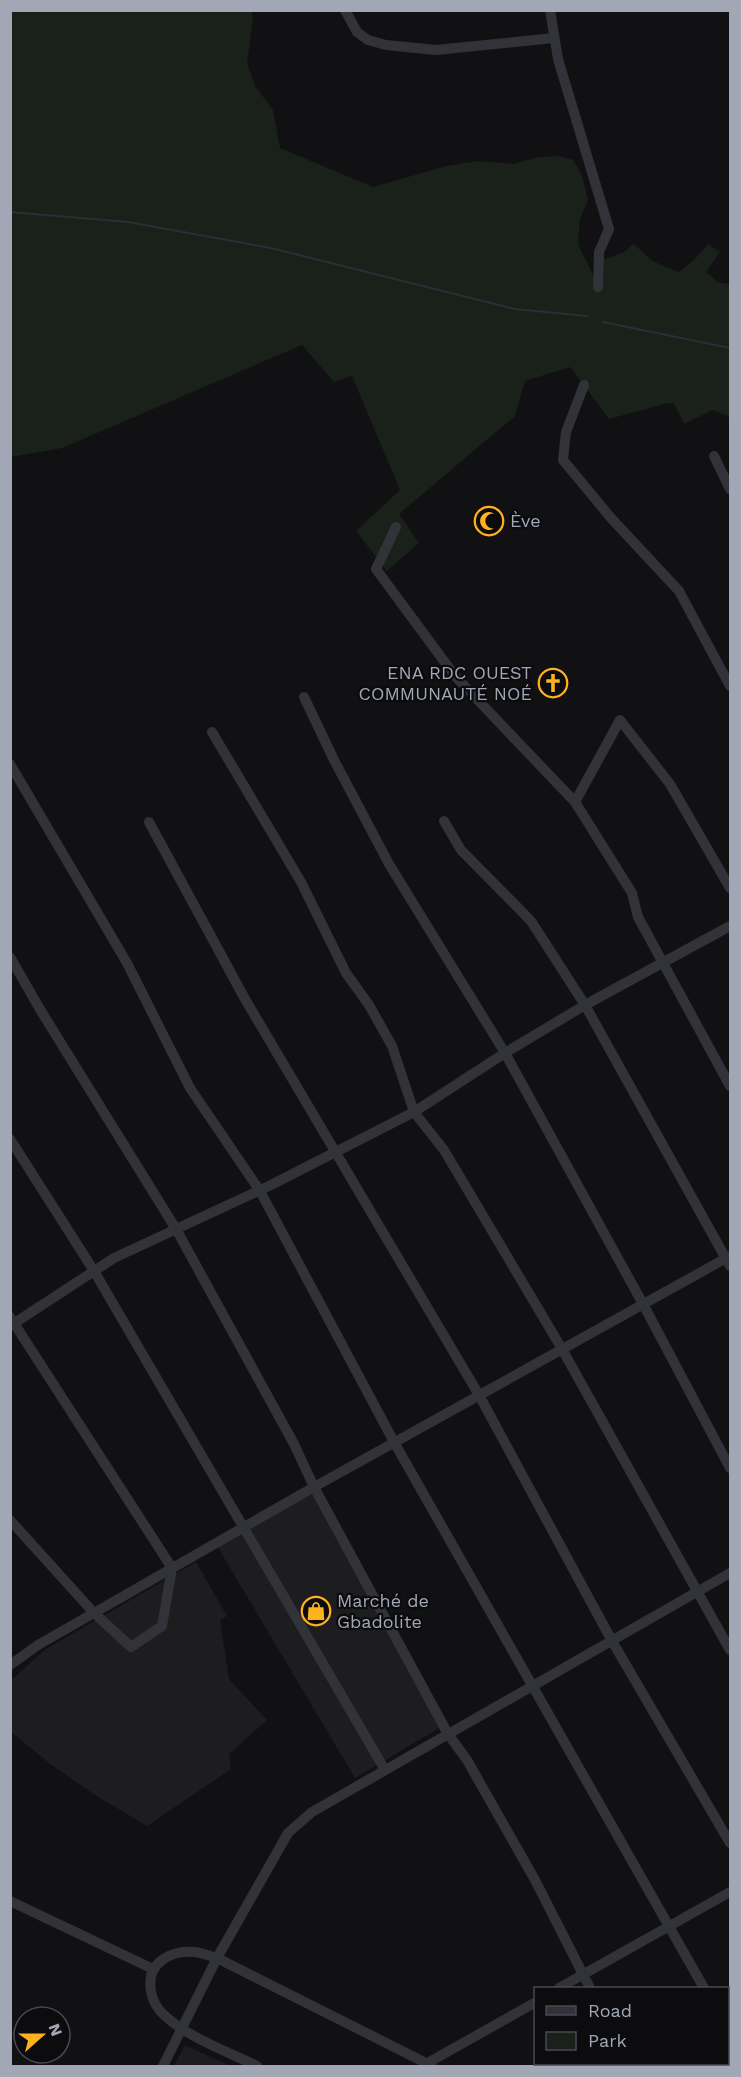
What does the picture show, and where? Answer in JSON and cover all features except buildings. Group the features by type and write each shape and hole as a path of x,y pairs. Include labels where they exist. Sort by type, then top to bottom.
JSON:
{"street":[{"path":"345,10 357,32 368,40 386,45 436,50 554,38"},
{"path":"550,10 558,59 609,230 599,252 598,287"},
{"path":"584,385 566,432 563,460 611,518 679,591 730,686"},
{"path":"714,456 730,489"},
{"path":"396,527 376,569 455,676 575,802 632,893 638,917 730,1086"},
{"path":"304,697 334,760 389,864 505,1053 730,1468"},
{"path":"575,802 620,720 670,784 730,888"},
{"path":"212,732 301,882 346,973 369,1005 392,1046 414,1113 444,1150 562,1349 730,1650"},
{"path":"10,764 127,963 190,1088 260,1191 394,1442 703,1987"},
{"path":"10,1665 38,1645 314,1487 643,1304 729,1260 585,1005 531,921 461,850 444,821"},
{"path":"149,822 245,999 479,1395 612,1641 730,1843"},
{"path":"10,1520 94,1613 130,1647 162,1626 172,1568 12,1322 114,1258 260,1191 414,1113 505,1053 585,1005 730,926"},
{"path":"10,957 176,1229 294,1444 314,1487 448,1734 467,1760 535,1880 589,1987"},
{"path":"10,1138 94,1271 385,1770"},
{"path":"163,2067 218,1958 288,1833 312,1812 730,1573"},
{"path":"562,1987 730,1892"},
{"path":"10,1901 153,1969"},
{"path":"257,2067 182,2029 162,2013 152,1998 149,1983 153,1969 159,1961 171,1955 194,1952 218,1958 427,2065 534,2003"}],"shaded area":[{"name":"Marché de Gbadolite","path":"312,1493 441,1727 355,1778 217,1546"},
{"path":"196,1562 227,1616 220,1620 229,1679 267,1720 229,1754 231,1769 147,1826 95,1795 49,1763 11,1732 10,1681 46,1649"},
{"path":"185,2045 230,2066 174,2066"}],"green space":[{"path":"11,11 251,11 253,18 247,63 255,86 273,110 280,148 373,187 446,166 478,161 513,164 539,157 558,156 573,160 582,176 588,200 580,219 578,244 601,291 603,260 624,252 634,244 652,261 679,272 708,244 720,252 706,272 718,282 730,284 730,417 713,410 684,424 674,403 668,403 609,419 570,367 525,381 515,416 399,514 419,543 387,571 356,531 400,490 352,376 334,382 302,345 62,448 11,457"}],"waterway":[{"path":"10,212 128,222 271,248 515,309 587,316"},
{"path":"603,322 730,348"}],"place":[{"name":"Ève","path":"489,521"},
{"name":"ENA RDC OUEST COMMUNAUTÉ NOÉ","path":"553,683"},
{"name":"Marché de Gbadolite","path":"316,1611"}]}
